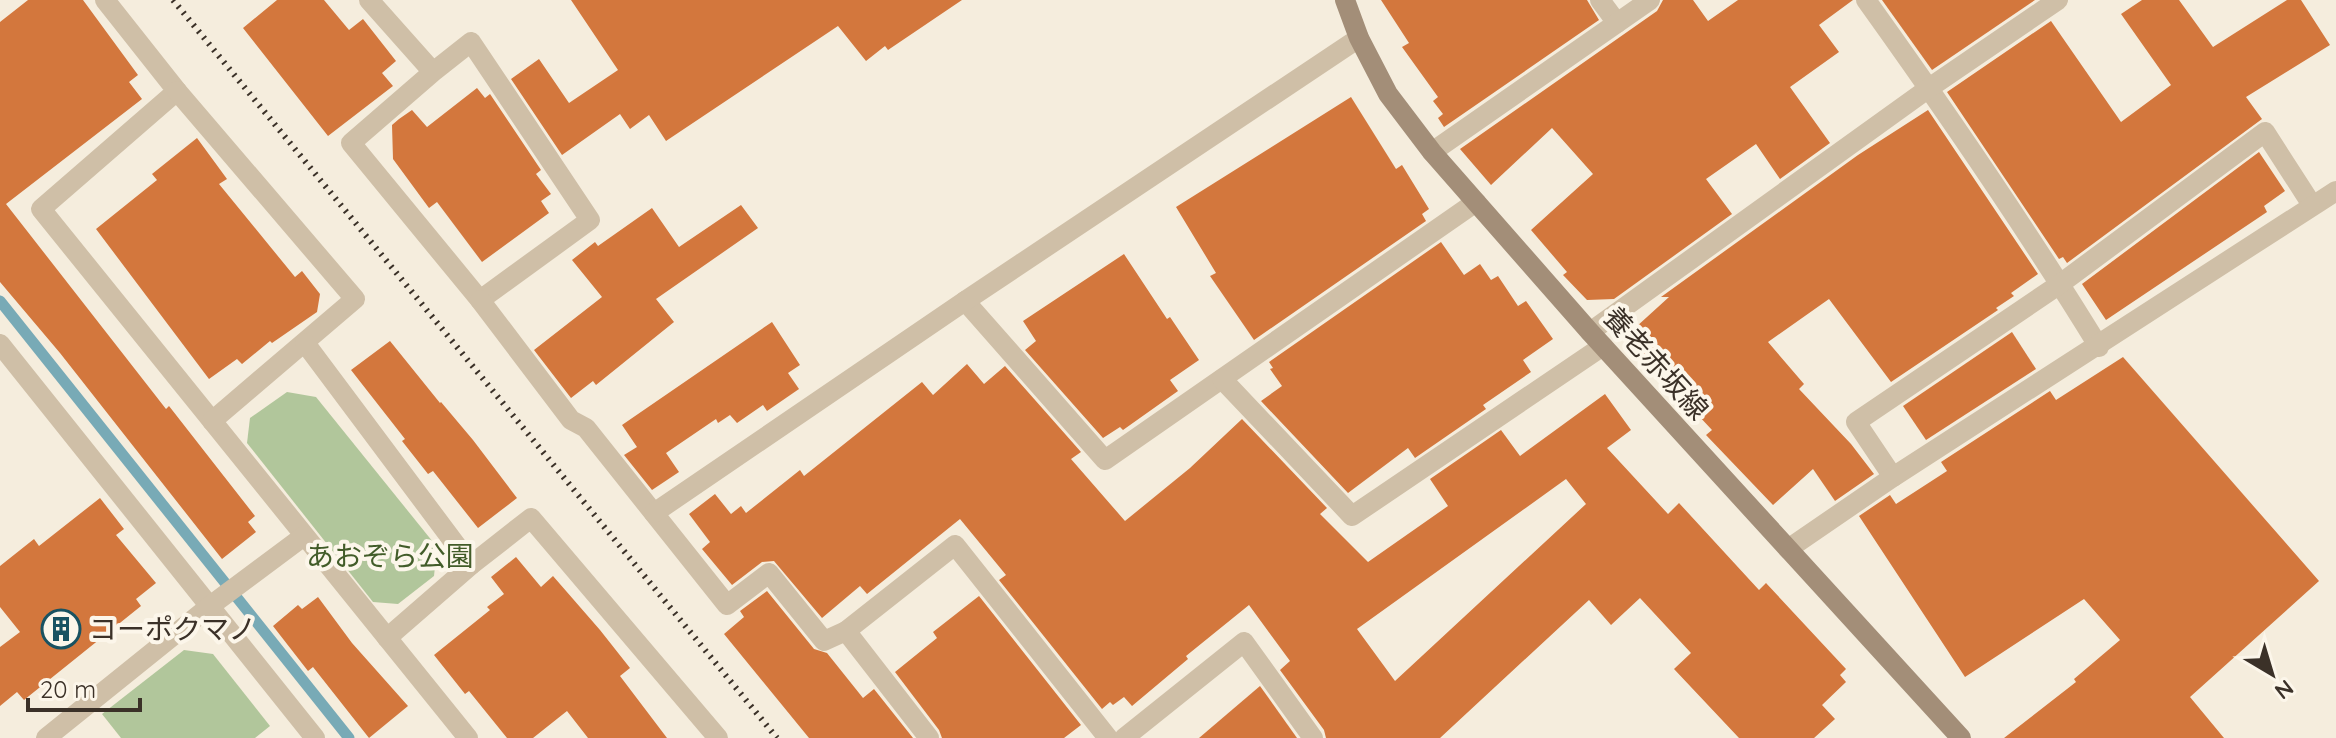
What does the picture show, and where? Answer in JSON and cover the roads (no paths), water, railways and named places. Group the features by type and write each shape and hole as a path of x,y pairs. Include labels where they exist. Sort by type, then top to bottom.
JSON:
{"main road":[{"name":"養老赤坂線","path":"1345,0 1359,38 1388,94 1432,152 1596,339 1961,738"}],"street":[{"path":"105,0 177,91 355,299 212,421"},
{"path":"369,0 433,72"},
{"path":"1600,0 1617,23"},
{"path":"1432,152 1650,0"},
{"path":"1866,0 1929,88 2099,347"},
{"path":"1222,379 1352,516 1596,339 1929,88 2058,0"},
{"path":"654,513 1359,38"},
{"path":"480,300 590,220 471,42 351,143 480,300 571,420 586,428 727,605 769,573 824,641 846,631 955,545 1108,738"},
{"path":"177,91 41,209 468,738"},
{"path":"1893,477 1856,422 2060,284 2265,132 2312,205"},
{"path":"1788,549 1893,477 2099,347 2336,191"},
{"path":"965,301 1105,460 1476,202"},
{"path":"305,343 471,565"},
{"path":"0,344 213,604 315,738"},
{"path":"387,638 531,518 718,738"},
{"path":"46,738 213,604 304,536"},
{"path":"846,631 929,738"},
{"path":"1124,738 1244,642 1313,738"}],"waterway":[{"path":"0,301 349,738"}],"railway":[{"path":"173,0 777,738"}],"place":[{"name":"コーポクマノ","path":"61,629"}],"park label":[{"name":"あおぞら公園","path":"390,556"}]}
